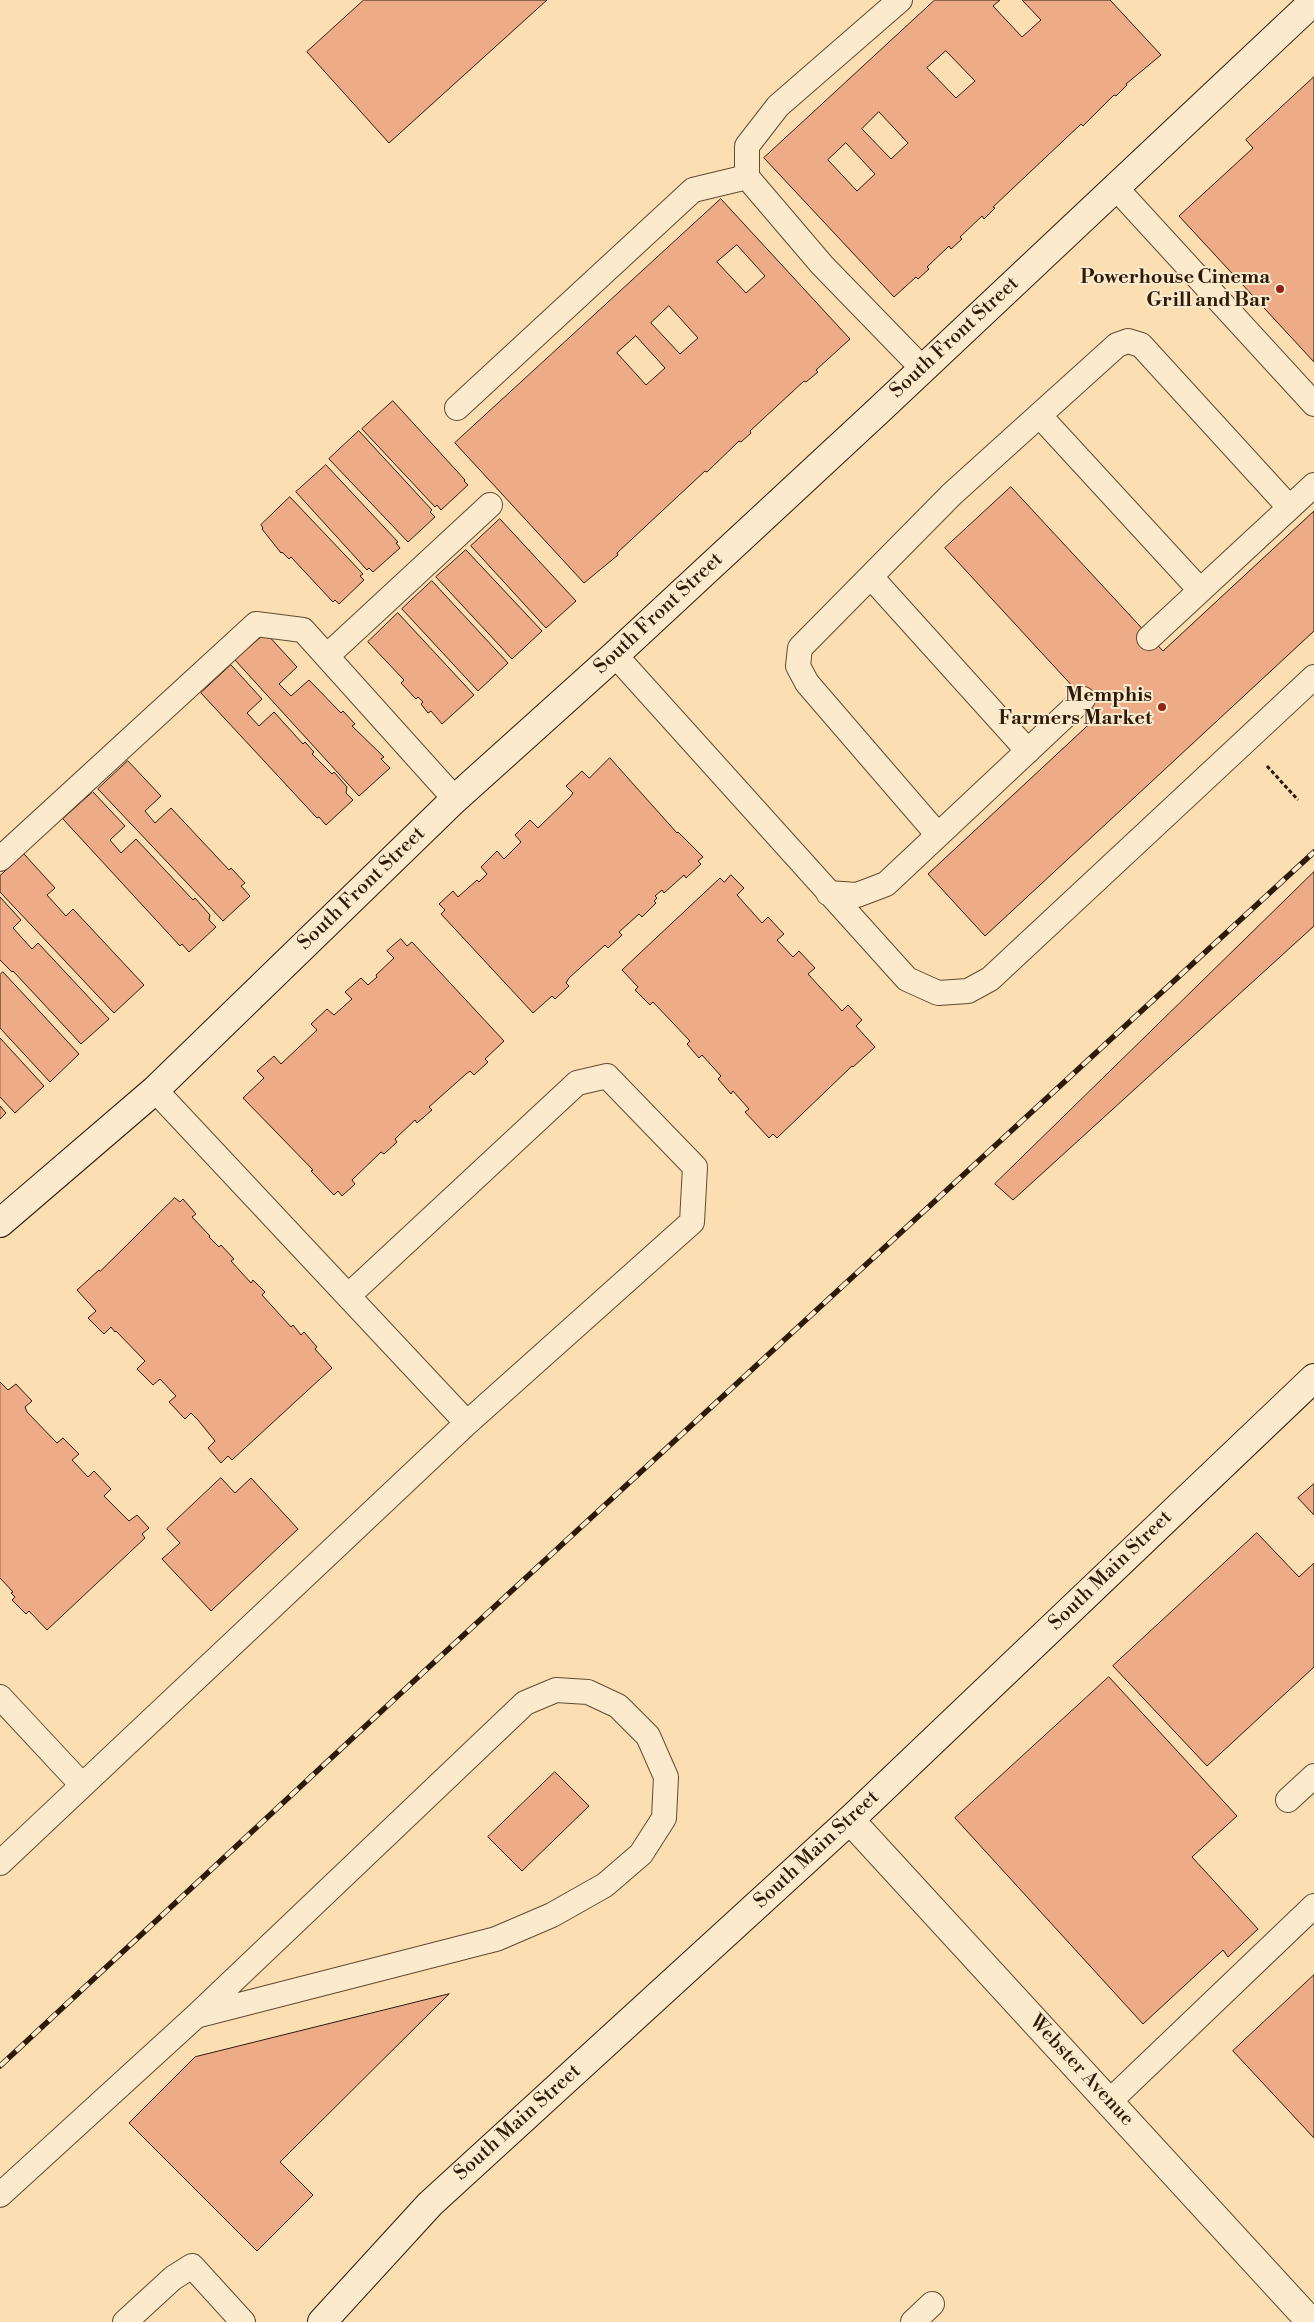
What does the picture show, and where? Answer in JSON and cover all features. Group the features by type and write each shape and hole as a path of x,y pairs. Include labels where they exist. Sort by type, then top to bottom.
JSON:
{"main road":[{"name":"South Front Street","path":"0,1222 155,1090 455,799 615,655 923,369 1314,1"},
{"name":"South Main Street","path":"322,2322 430,2204 850,1820 1314,1378"},
{"name":"Webster Avenue","path":"850,1820 1311,2322"}],"lane":[{"path":"900,0 778,106 747,146 747,176 822,265 923,369"},
{"path":"457,408 693,190 747,176"},
{"path":"1116,188 1314,404"},
{"path":"938,835 806,683 798,666 800,648 952,494 1116,345 1128,341 1141,345 1289,507"},
{"path":"1039,415 1200,590"},
{"path":"1150,638 1289,507 1314,486"},
{"path":"327,656 490,505"},
{"path":"871,577 1028,751"},
{"path":"0,859 256,624 303,630 455,799"},
{"path":"615,655 907,979 938,993 968,990 990,979 1314,677"},
{"path":"828,893 857,895 886,884 1084,699"},
{"path":"0,1863 467,1423 692,1222 695,1167 607,1076 576,1083 348,1296"},
{"path":"155,1090 467,1423"},
{"path":"0,2195 196,2016 524,1703 556,1690 588,1692 618,1706 648,1736 666,1776 664,1818 640,1854 605,1884 552,1915 496,1939 196,2016"},
{"path":"0,1697 82,1785"},
{"path":"1288,1800 1314,1776"},
{"path":"1110,2101 1314,1906"},
{"path":"125,2322 173,2278 192,2266 243,2322"},
{"path":"913,2322 932,2304"}],"path":[{"path":"1245,741 1298,800"}],"building":[{"path":"364,0 547,0 389,143 307,52"},
{"path":"935,0 1000,0 993,6 1022,37 1041,20 1022,0 1110,0 1161,55 1126,84 1116,96 1114,95 1083,126 1081,124 993,207 995,208 984,219 982,216 960,237 962,239 951,249 949,246 927,267 929,269 918,279 916,277 894,297 764,158","holes":["946,51 975,81 956,98 927,68","879,112 908,143 891,159 862,129","846,143 875,174 857,191 828,160"]},
{"name":"Powerhouse Cinema Grill and Bar","path":"1314,77 1314,362 1179,216 1253,148 1246,140"},
{"path":"721,199 850,339 816,370 818,372 806,382 804,381 750,431 751,433 741,442 739,441 707,472 705,471 617,553 618,555 584,583 455,443","holes":["737,245 765,276 746,293 717,262","669,306 698,338 680,354 651,323","636,336 665,368 646,385 617,353"]},
{"path":"393,401 468,485 441,510 437,505 435,507 362,429"},
{"path":"359,431 432,510 430,512 435,517 408,542 329,459"},
{"path":"326,465 398,542 396,543 400,548 373,572 369,568 367,570 296,492"},
{"name":"Memphis Farmers Market","path":"1011,487 1163,651 1314,511 1314,631 985,936 928,874 1099,715 945,548"},
{"path":"290,497 363,574 360,576 364,580 339,604 335,600 333,602 291,557 289,559 281,553 262,529 261,525"},
{"path":"500,519 576,601 546,628 471,546"},
{"path":"466,550 542,631 512,659 436,577"},
{"path":"432,581 508,663 478,691 402,609"},
{"path":"398,613 474,695 442,724 431,711 428,713 421,704 423,702 418,697 416,699 401,683 404,680 368,642"},
{"path":"266,633 297,667 279,684 291,696 309,680 341,713 343,711 355,724 352,726 384,757 381,759 390,768 359,796 235,660"},
{"path":"231,665 262,699 247,713 259,726 274,712 303,744 305,742 314,752 312,754 332,774 334,772 347,787 346,793 353,800 326,825 319,817 317,818 201,693"},
{"path":"610,758 677,833 703,857 698,861 701,864 686,878 684,875 664,893 662,890 655,896 657,898 654,901 656,903 642,917 639,914 619,932 622,935 608,948 605,945 569,978 566,983 569,986 555,999 552,996 533,1013 441,914 445,910 439,904 453,891 458,897 477,880 479,882 487,874 481,867 497,851 504,859 521,842 515,835 530,820 538,828 573,793 566,786 582,771 589,778"},
{"path":"128,761 161,796 145,811 155,823 171,808 229,870 231,868 245,883 241,886 250,896 223,921 98,789"},
{"path":"93,792 125,826 110,840 121,853 136,839 193,900 195,898 210,915 209,920 216,927 189,952 182,944 180,946 63,819"},
{"path":"24,854 55,888 47,895 66,916 73,909 144,985 114,1013 0,892 0,876"},
{"path":"1314,872 1314,926 1013,1200 995,1184"},
{"path":"731,875 744,888 737,895 762,923 768,917 784,934 777,940 793,957 799,951 815,968 808,974 842,1011 848,1005 862,1020 856,1026 875,1047 852,1066 777,1138 773,1134 769,1138 745,1112 749,1109 733,1091 731,1094 718,1079 721,1076 702,1055 699,1058 687,1044 690,1041 653,1002 650,1005 635,990 638,987 622,970 720,878 724,882"},
{"path":"0,897 21,920 13,928 32,949 38,943 109,1019 81,1044 13,971 0,960"},
{"path":"401,939 407,946 412,942 504,1041 485,1059 488,1062 474,1075 470,1071 466,1074 429,1107 432,1110 417,1123 415,1120 395,1139 397,1142 384,1154 381,1152 352,1180 355,1184 342,1196 338,1191 334,1195 311,1171 313,1170 243,1098 264,1078 257,1071 274,1056 281,1064 317,1030 311,1024 327,1009 334,1015 352,999 345,992 361,978 368,985 377,977 376,975 394,958 387,951"},
{"path":"3,972 79,1054 50,1082 0,1028 0,975"},
{"path":"0,1038 44,1086 15,1113 0,1097"},
{"path":"0,1106 6,1113 0,1119"},
{"path":"175,1198 180,1202 183,1199 196,1214 192,1217 209,1237 219,1247 221,1245 234,1259 231,1261 251,1283 253,1280 265,1292 262,1295 291,1327 293,1325 301,1335 304,1332 317,1347 315,1349 332,1368 232,1460 228,1456 221,1463 208,1448 215,1441 198,1420 191,1413 185,1419 169,1402 176,1396 160,1379 153,1385 137,1369 145,1361 116,1331 111,1327 104,1334 88,1318 96,1311 77,1290 100,1271"},
{"path":"0,1382 8,1390 16,1384 32,1401 25,1407 27,1412 57,1443 63,1438 79,1454 72,1460 88,1477 94,1471 111,1489 104,1496 129,1521 137,1515 149,1528 142,1534 145,1538 47,1630 29,1611 26,1614 12,1600 15,1597 11,1593 13,1592 0,1578"},
{"path":"221,1478 235,1493 251,1478 298,1529 211,1611 162,1559 180,1543 167,1529"},
{"path":"1314,1484 1314,1515 1298,1498"},
{"path":"1257,1533 1299,1577 1314,1563 1314,1667 1207,1766 1113,1666"},
{"path":"1109,1677 1237,1816 1192,1857 1258,1929 1228,1957 1223,1950 1143,2024 955,1818"},
{"path":"555,1772 589,1806 522,1871 488,1837"},
{"path":"1314,1975 1314,2138 1233,2051"},
{"path":"449,1994 280,2162 313,2195 257,2251 129,2123 195,2057"}],"railway":[{"path":"0,2066 429,1667 1314,852"}],"place":[{"name":"Powerhouse Cinema Grill and Bar","path":"1280,289"},
{"name":"Memphis Farmers Market","path":"1162,707"}]}
